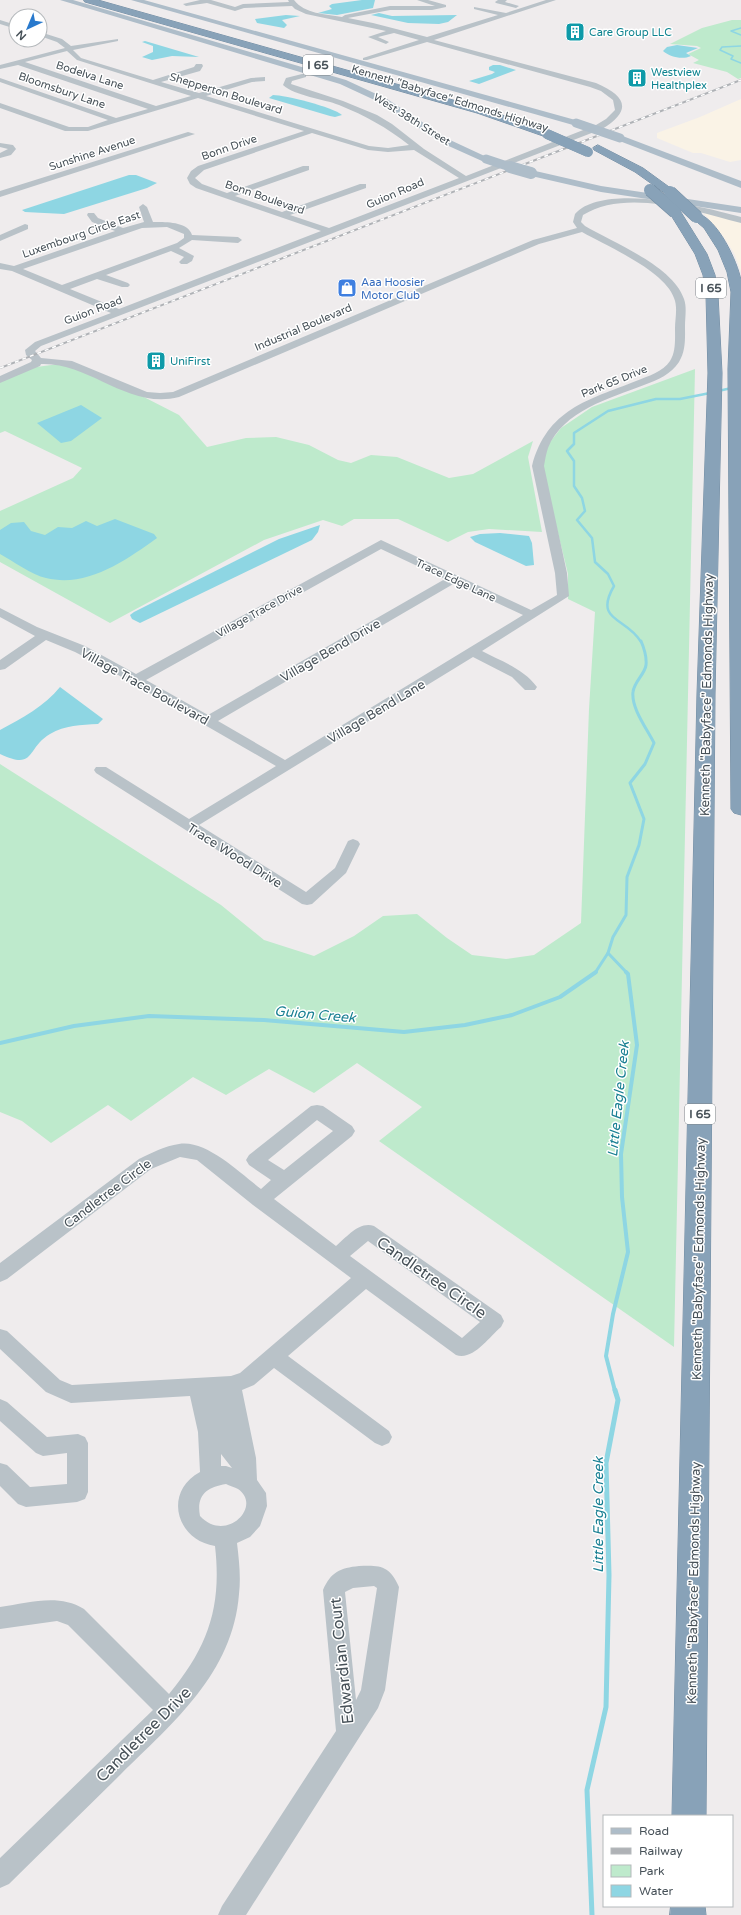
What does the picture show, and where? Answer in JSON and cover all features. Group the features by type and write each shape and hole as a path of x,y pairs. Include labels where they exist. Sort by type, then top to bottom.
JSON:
{"highway":[{"name":"Kenneth \"Babyface\" Edmonds Highway","path":"88,0 552,132"},
{"name":"Kenneth \"Babyface\" Edmonds Highway","path":"109,0 491,108 552,132 639,170 670,192 708,226 719,241 733,272 738,297 735,368 724,411 706,694 689,1815"},
{"path":"274,60 513,122"},
{"path":"385,70 482,100 538,120 552,132"},
{"name":"Kenneth \"Babyface\" Edmonds Highway","path":"593,150 650,190 675,212 701,254 709,275 712,295 715,372 724,411 741,810"}],"main road":[{"path":"64,0 274,60 301,72"},
{"path":"135,0 576,123 620,138 741,185"},
{"path":"321,52 351,58 365,59 364,61 369,64 465,92"},
{"name":"West 38th Street","path":"301,72 327,76 375,96 445,141 486,159 531,173 602,189 741,210"}],"street":[{"path":"225,0 242,6"},
{"path":"400,8 401,0"},
{"path":"322,24 370,11 400,8 435,8 444,6 420,0"},
{"path":"504,0 498,2 516,6"},
{"path":"527,0 539,4"},
{"path":"365,59 553,0"},
{"path":"186,4 210,1 235,8 242,6 292,2 306,12 355,21 426,40"},
{"path":"476,8 507,15"},
{"path":"334,27 355,21"},
{"path":"386,42 371,37 393,31"},
{"name":"Shepperton Boulevard","path":"48,37 66,45 73,56 79,59 311,131 378,150 416,147"},
{"path":"0,67 68,49 116,40"},
{"name":"Guion Road","path":"37,361 30,352 34,346 331,232 464,178 604,124 617,114 620,105 612,94 590,84 426,40"},
{"name":"Bodelva Lane","path":"17,62 157,109"},
{"path":"154,82 197,69 200,66"},
{"path":"98,73 111,69"},
{"path":"301,72 289,80 287,85 365,112 390,126 416,147 464,178"},
{"path":"58,84 85,76"},
{"path":"0,105 68,128 88,129 251,80 262,79"},
{"name":"Bloomsbury Lane","path":"0,80 117,121"},
{"path":"19,94 44,88"},
{"name":"Bonn Drive","path":"193,182 191,178 192,175 200,169 311,131"},
{"name":"Sunshine Avenue","path":"0,194 191,134"},
{"path":"0,145 10,147 12,149 8,153 0,156"},
{"path":"227,196 306,168"},
{"name":"Bonn Boulevard","path":"193,182 227,196 331,232"},
{"path":"282,215 363,186"},
{"path":"583,229 577,220 581,211 598,204 622,201 645,201 669,204 711,211 741,220"},
{"path":"143,207 149,224"},
{"path":"91,215 95,220 122,231"},
{"path":"180,227 192,223"},
{"name":"Luxembourg Circle East","path":"15,270 122,231 149,224 168,224 180,227"},
{"path":"0,238 25,227"},
{"path":"180,227 187,231 189,237"},
{"name":"Industrial Boulevard","path":"37,361 69,363 140,395 159,397 175,395 536,242 583,229"},
{"name":"Park 65 Drive","path":"562,596 561,573 538,466 540,449 546,438 559,423 574,411 598,399 666,371 675,360 680,345 679,296 672,284 654,270 583,229"},
{"path":"60,289 182,244 189,237 238,240"},
{"path":"170,248 189,256 189,260 184,262"},
{"path":"0,266 15,270 120,313"},
{"path":"0,270 54,291 111,316"},
{"path":"96,275 125,286"},
{"path":"0,380 30,368 36,364 37,361"},
{"name":"Trace Edge Lane","path":"381,544 532,615"},
{"name":"Village Trace Drive","path":"137,679 381,544"},
{"name":"Village Bend Drive","path":"208,721 453,579"},
{"name":"Village Bend Lane","path":"189,825 562,596"},
{"name":"Village Trace Boulevard","path":"0,612 32,630 80,649 137,679 286,766"},
{"path":"0,666 45,635"},
{"path":"473,652 516,674 530,687"},
{"name":"Trace Wood Drive","path":"102,770 307,900 341,870 352,844"},
{"path":"260,1200 346,1131 317,1111 255,1160 284,1180"},
{"name":"Candletree Circle","path":"0,1274 145,1164 171,1152 186,1150 198,1153 365,1278 463,1349 494,1321 368,1231 336,1256"},
{"path":"1,1341 53,1386 71,1394 215,1386 247,1379 365,1278"},
{"path":"274,1356 382,1437"},
{"path":"215,1386 257,1499 255,1514 246,1528 236,1534 225,1537 214,1537 203,1533 195,1526 189,1517 188,1507 190,1497 196,1488 210,1478 226,1475 237,1477 247,1475"},
{"path":"210,1478 208,1423 215,1386"},
{"path":"0,1408 43,1447 78,1443 77,1492 26,1497 0,1472"},
{"name":"Candletree Drive","path":"0,1875 170,1711 186,1693 205,1667 222,1626 227,1605 229,1577 225,1537"},
{"name":"Edwardian Court","path":"231,1915 348,1734 366,1705 373,1690 388,1587 386,1582 378,1576 344,1580 338,1583 334,1590 348,1734"},
{"path":"0,1618 52,1610 68,1612 76,1618 170,1711"}],"shaded area":[{"path":"741,99 741,160 730,162 701,153 693,153 657,138 657,133 700,117"},
{"path":"703,212 741,222 741,272 734,253 723,236"}],"green space":[{"path":"732,20 741,20 741,78 738,79 727,72 693,63 699,60 688,54 701,48 697,46 670,44 702,28"},
{"path":"66,363 140,395 179,415 207,447 246,438 276,437 309,445 338,460 351,463 371,455 397,457 449,478 473,474 533,441 528,457 542,532 489,529 468,532 448,542 398,519 354,519 342,526 323,520 264,540 110,623 0,562 0,511 73,478 82,468 5,431 0,433 0,380 29,368"},
{"path":"695,369 674,1347 379,1141 422,1107 357,1063 314,1093 269,1069 226,1095 193,1077 131,1121 108,1105 51,1143 22,1121 0,1112 0,764 221,905 264,940 314,956 354,936 383,916 417,914 447,938 472,955 506,959 534,955 581,923 589,709 595,612 568,599 568,574 541,463 543,451 561,428 592,407"}],"water":[{"path":"362,0 375,0 373,8 337,15 318,13 332,9 329,6 332,4"},
{"path":"379,13 392,16 457,15 448,22 439,24 408,23 371,15"},
{"path":"286,15 300,16 282,20 287,25 284,28 257,23 255,19"},
{"path":"145,41 199,57 172,56 152,60 142,57 153,52 153,46 142,42"},
{"path":"677,45 698,48 686,53 691,56 684,58 673,56 663,51 667,47"},
{"path":"493,65 500,65 516,70 479,84 469,81 495,72 489,70 489,67"},
{"path":"273,95 309,102 329,108 342,115 335,117 330,116 269,98"},
{"path":"129,175 136,175 157,183 147,188 64,214 25,212 22,210"},
{"path":"81,405 102,418 71,441 61,443 37,423"},
{"path":"115,519 154,534 157,538 119,563 91,576 61,580 46,578 29,571 0,554 0,530 11,523 24,522 31,531 45,535 58,527 72,528 86,521 97,526"},
{"path":"320,525 318,532 312,540 140,623 132,619 130,615 279,539"},
{"path":"500,533 529,536 532,543 534,565 526,566 475,542 470,537 480,534"},
{"path":"60,687 103,719 98,724 73,726 50,734 37,745 30,756 25,759 12,759 0,754 0,730 40,706"}],"waterway":[{"name":"Little Eagle Creek","path":"741,28 731,31 741,35"},
{"name":"Little Eagle Creek","path":"741,46 722,47 720,50 733,56 731,59 741,63"},
{"name":"Little Eagle Creek","path":"718,391 741,386"},
{"name":"Little Eagle Creek","path":"641,642 635,634 614,618 607,606 614,586 608,574 595,562 592,538 577,520 585,511 582,498 574,486 574,461 567,451 574,444 574,433 608,411 656,399 680,399 710,393"},
{"name":"Little Eagle Creek","path":"608,953 613,937 626,915 627,877 639,845 644,819 630,783 645,764 654,743 640,718 634,705 633,698 634,688 644,672 646,665 646,655 641,641"},
{"name":"Guion Creek","path":"595,972 608,953"},
{"name":"Little Eagle Creek","path":"608,953 627,973"},
{"name":"Guion Creek","path":"0,1043 74,1026 149,1016 264,1020 404,1032 465,1025 512,1015 560,997 595,972"},
{"name":"Little Eagle Creek","path":"615,1391 606,1356 613,1314 628,1252 622,1197 621,1154 637,1045 627,973"},
{"name":"Little Eagle Creek","path":"592,1915 587,1790 606,1707 609,1575 606,1463 618,1400 615,1390"}],"railway":[{"path":"0,368 741,80"}],"place":[{"name":"Care Group LLC","path":"575,32"},
{"name":"Westview Healthplex","path":"637,78"},
{"name":"Aaa Hoosier Motor Club","path":"347,288"},
{"name":"UniFirst","path":"156,361"}]}
